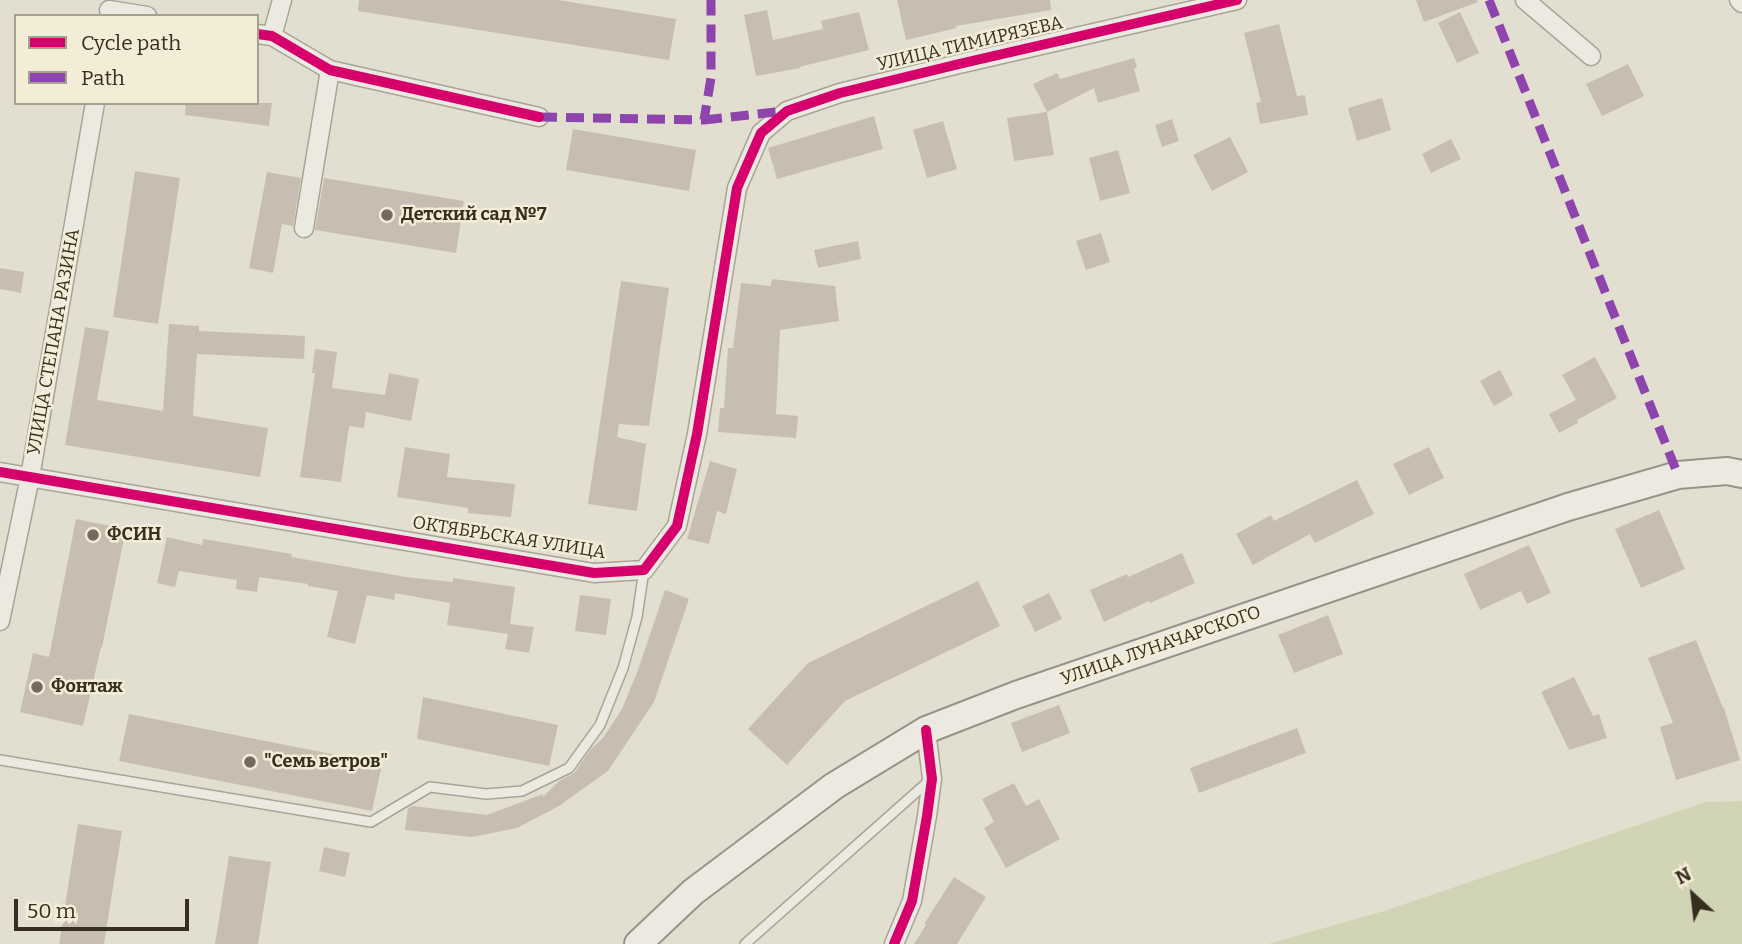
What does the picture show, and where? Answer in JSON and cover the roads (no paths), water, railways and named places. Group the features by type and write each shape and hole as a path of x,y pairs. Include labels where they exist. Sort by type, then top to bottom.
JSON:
{"main road":[{"name":"УЛИЦА ЛУНАЧАРСКОГО","path":"638,944 693,892 834,786 926,730 1016,695 1568,507 1678,475 1727,471 1742,474"}],"street":[{"path":"282,0 265,35 330,70 539,117"},
{"name":"УЛИЦА ТИМИРЯЗЕВА","path":"644,570 677,526 697,435 737,188 761,133 787,111 840,93 1237,0"},
{"path":"1525,0 1591,56"},
{"path":"109,8 138,14"},
{"path":"304,228 330,70"},
{"name":"УЛИЦА СТЕПАНА РАЗИНА","path":"0,621 30,477 95,105"},
{"name":"ОКТЯБРЬСКАЯ УЛИЦА","path":"0,472 594,573 644,570"},
{"path":"894,944 912,901 927,816 932,779 926,730"}],"lane":[{"path":"0,760 371,822 430,787 486,794 522,791 569,768 600,725 623,668 637,617 644,570"},
{"path":"745,944 932,779"}],"place":[{"name":"Детский сад №7","path":"387,215"},
{"name":"ФСИН","path":"93,535"},
{"name":"Фонтаж","path":"37,687"},
{"name":"\"Семь ветров\"","path":"250,762"}]}
